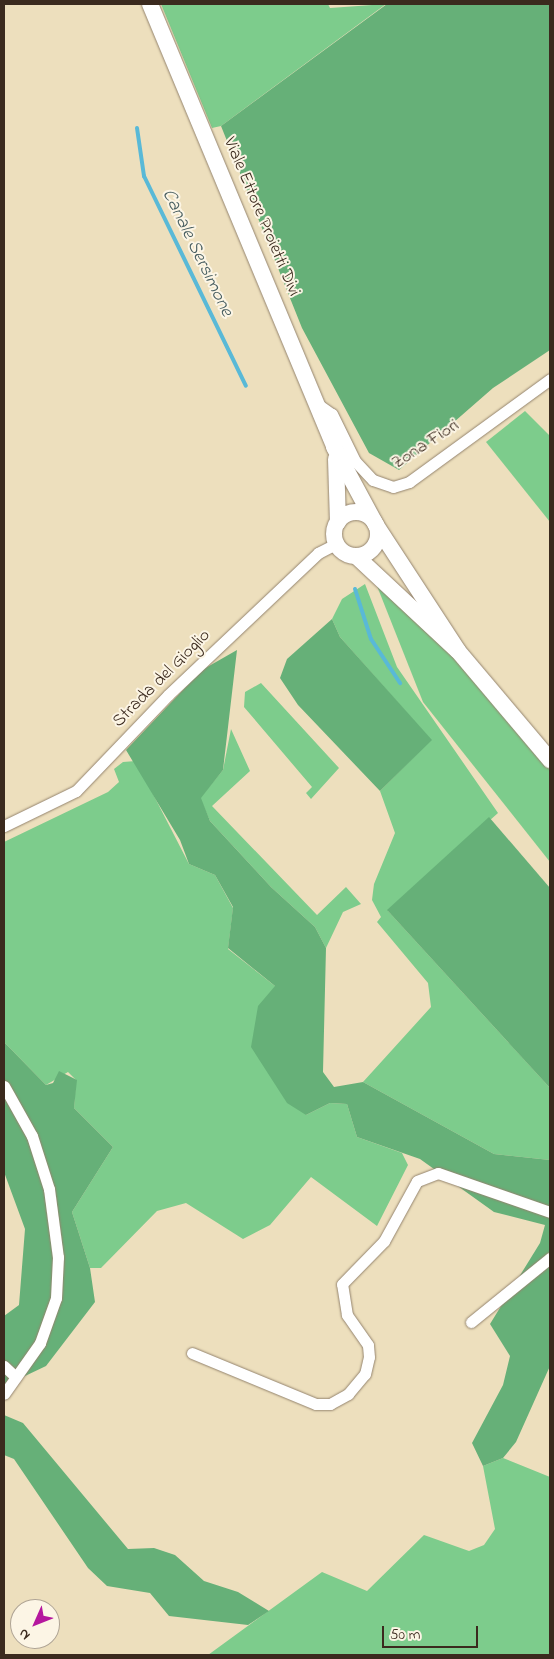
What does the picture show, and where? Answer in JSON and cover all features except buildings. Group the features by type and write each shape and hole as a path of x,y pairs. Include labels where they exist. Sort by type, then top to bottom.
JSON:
{"main road":[{"name":"Viale Ettore Proietti Divi","path":"150,4 334,447 376,525 458,651"},
{"name":"Viale Ettore Proietti Divi","path":"334,447 338,522 336,544 356,556 458,651 550,760"},
{"name":"Viale Ettore Proietti Divi","path":"338,522 354,512 367,515 376,525"},
{"path":"356,556 375,546 376,525"}],"street":[{"name":"Zona Fiori","path":"316,403 332,414 355,461 373,480 392,487 409,482 550,379"},
{"name":"Strada del Gioglio","path":"4,826 76,791 168,695 318,553 336,544"},
{"path":"4,1086 32,1136 49,1189 58,1257 56,1298 40,1343 4,1394"},
{"path":"192,1353 316,1404 330,1404 348,1394 365,1374 370,1357 368,1345 347,1314 342,1284 384,1241 418,1181 438,1174 454,1177 550,1212"},
{"path":"471,1322 550,1258"},
{"path":"4,1366 16,1377"}],"green space":[{"path":"161,4 328,4 330,8 386,4 221,126 212,128"},
{"path":"387,4 550,4 550,350 493,388 399,470 369,453 302,328 221,126"},
{"path":"525,411 550,436 550,522 486,442"},
{"path":"375,581 457,656 550,768 550,862 423,702"},
{"path":"365,584 397,667 498,813 388,911 550,1088 550,1160 494,1154 363,1082 431,1007 428,983 377,922 381,917 372,900 374,884 395,833 380,791 431,740 340,637 332,619 342,599"},
{"path":"332,619 340,637 432,740 380,791 298,705 280,678 287,659"},
{"path":"237,650 223,770 201,798 210,821 271,887 315,927 326,948 323,1072 334,1087 363,1082 494,1154 550,1160 550,1366 516,1442 503,1458 483,1466 472,1443 503,1385 510,1356 490,1324 540,1243 545,1225 494,1212 420,1159 357,1137 347,1104 330,1103 306,1115 287,1103 251,1047 258,1006 275,986 228,948 233,907 215,875 189,864 180,840 126,750 202,670"},
{"path":"261,683 339,768 311,799 306,793 312,787 244,707 245,692"},
{"path":"231,729 250,771 212,806 317,915 346,887 361,904 343,912 326,948 315,927 271,887 210,821 200,798 223,770"},
{"path":"136,761 189,864 215,875 233,908 228,949 275,986 306,1115 330,1103 347,1104 357,1137 402,1153 408,1165 377,1226 311,1177 270,1225 243,1239 186,1203 157,1211 101,1268 90,1268 72,1212 113,1147 74,1108 76,1080 68,1072 46,1085 4,1042 4,842 108,792 119,782 114,769 123,762"},
{"path":"489,817 550,888 550,1088 387,910"},
{"path":"4,1042 46,1085 53,1083 59,1071 77,1080 74,1108 113,1147 72,1212 90,1268 95,1302 46,1366 4,1386 4,1316 19,1305 25,1229 4,1172"},
{"path":"4,1415 23,1423 128,1549 154,1548 175,1555 204,1581 238,1592 269,1611 248,1625 169,1616 150,1593 107,1586 88,1568 14,1459 4,1455"},
{"path":"503,1458 550,1477 550,1655 208,1655 322,1572 367,1591 424,1535 469,1551 484,1545 495,1529 483,1466"}],"waterway":[{"name":"Canale Sersimone","path":"137,128 144,176 246,386"},
{"name":"Canale Sersimone","path":"355,589 371,639 400,683"}]}
